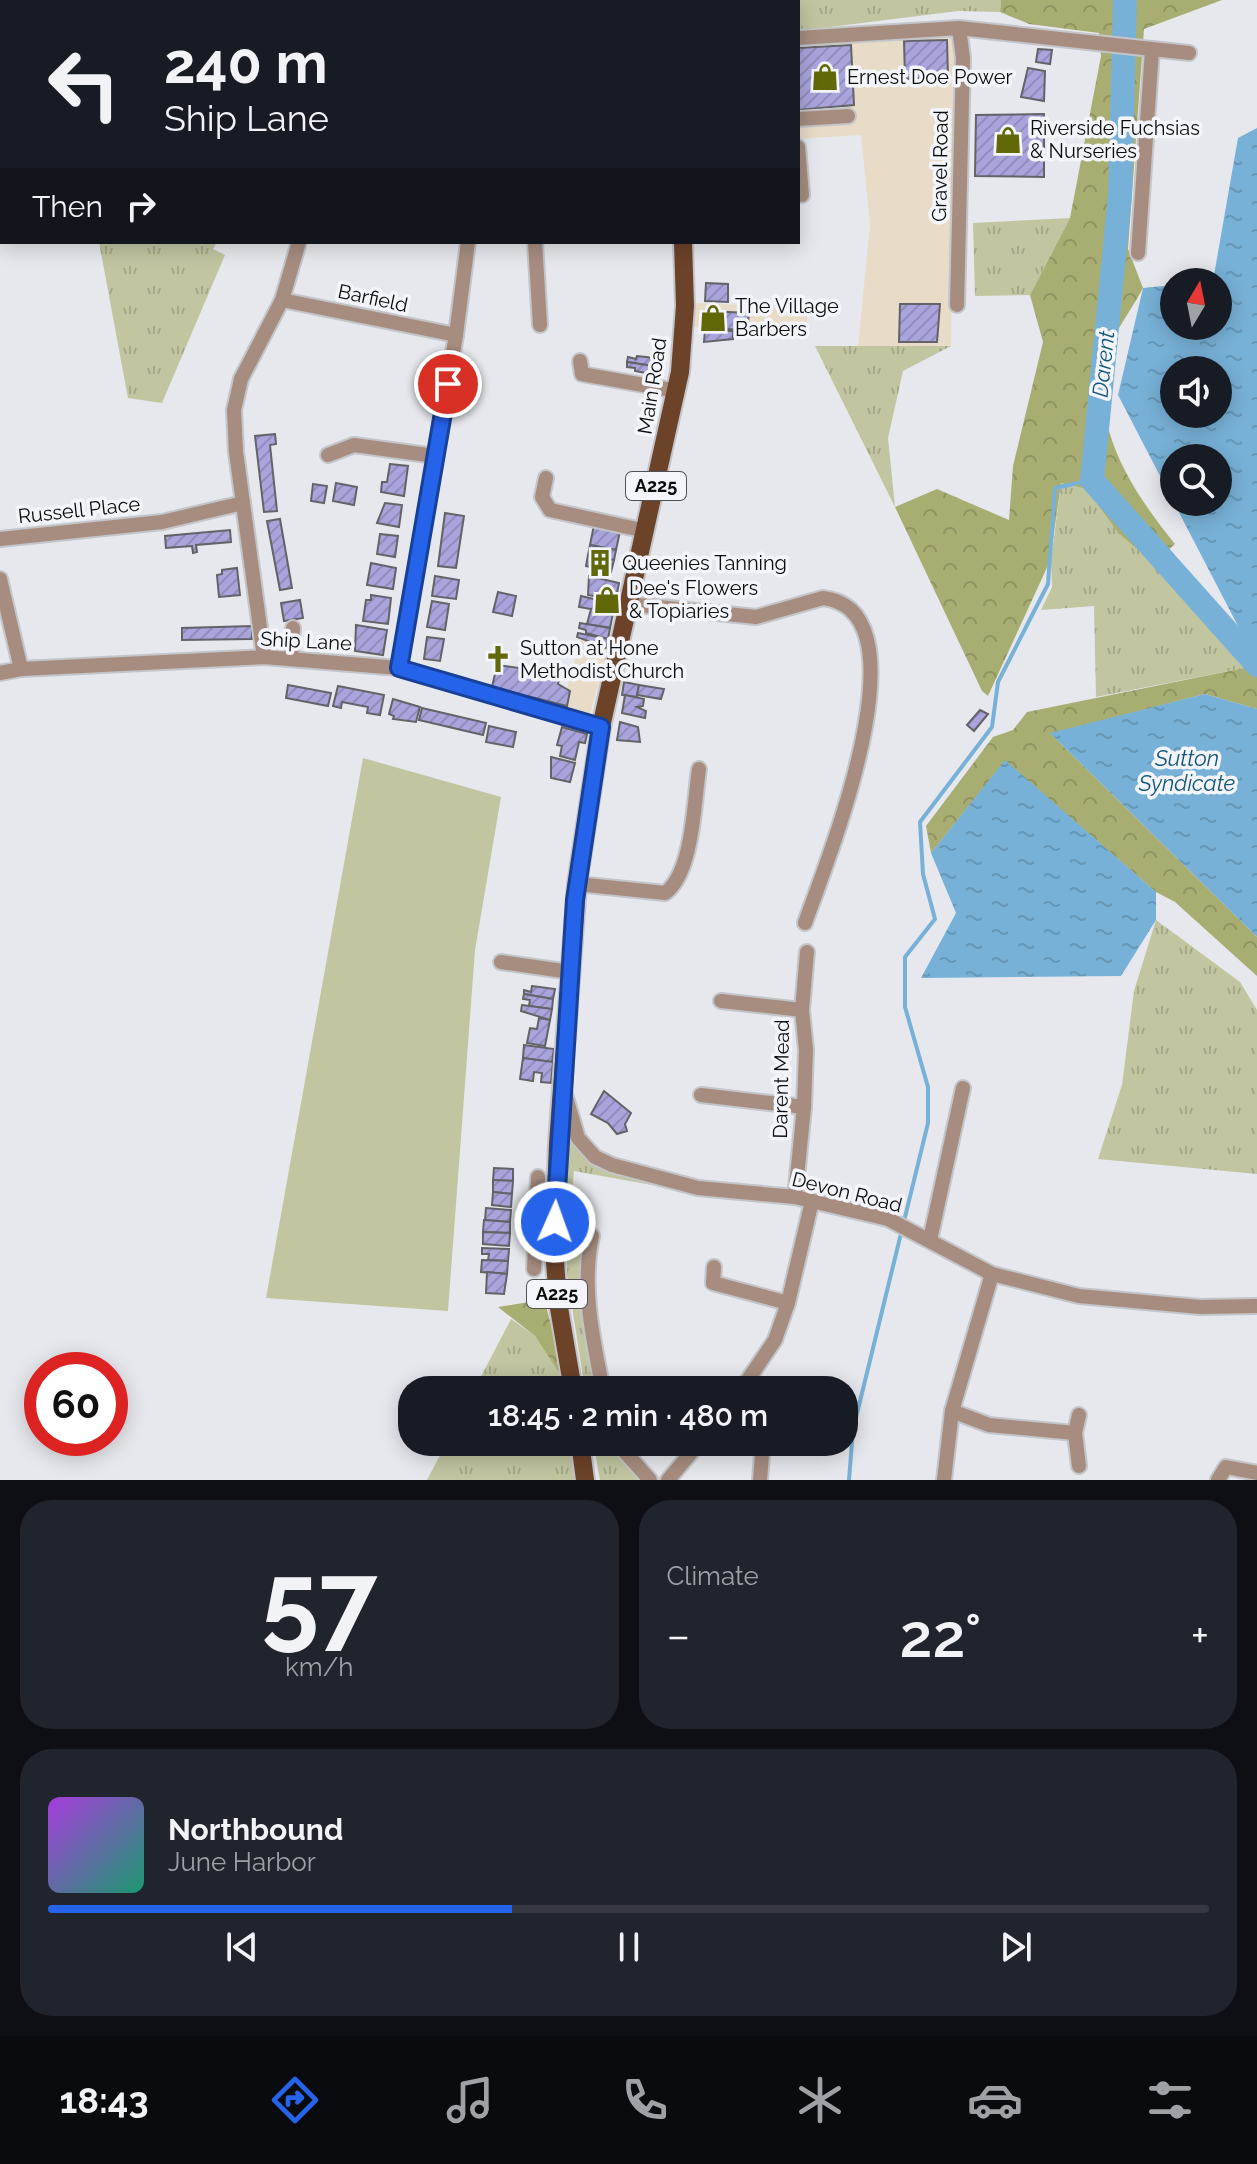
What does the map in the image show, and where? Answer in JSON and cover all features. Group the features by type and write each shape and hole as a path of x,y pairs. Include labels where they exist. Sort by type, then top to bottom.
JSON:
{"main road":[{"name":"Main Road","path":"571,1376 558,1302 554,1248 561,1084 577,884 601,727 677,391 683,349 683,244"},
{"path":"582,1456 585,1480"}],"street":[{"path":"800,38 959,28 1189,53"},
{"name":"Gravel Road","path":"957,305 963,58 959,28"},
{"path":"1138,253 1147,49"},
{"path":"800,119 848,116"},
{"path":"800,171 802,195"},
{"path":"264,657 234,410 241,379 282,300 298,244"},
{"path":"399,668 456,335 468,244"},
{"path":"535,244 540,325"},
{"name":"Barfield","path":"282,300 456,335"},
{"path":"580,361 582,374 677,391"},
{"path":"328,455 354,445 435,456"},
{"path":"546,478 542,497 550,510 646,531"},
{"name":"Russell Place","path":"0,539 162,522 243,503"},
{"path":"0,579 21,669"},
{"path":"629,604 756,617 823,598 834,599 855,613 868,653 868,715 854,785 805,923"},
{"path":"291,657 293,628"},
{"name":"Ship Lane","path":"0,673 21,669 291,657 399,668 601,727"},
{"path":"577,884 665,893 674,886 684,867 699,769"},
{"name":"Darent Mead","path":"795,1197 804,1107 806,1050 802,1010 807,952"},
{"path":"501,962 570,972"},
{"name":"Darent Mead","path":"721,1001 802,1010"},
{"name":"Devon Road","path":"561,1084 578,1138 595,1157 698,1188 795,1197 888,1219 992,1274 1079,1296 1189,1306 1257,1306"},
{"path":"927,1238 963,1088"},
{"path":"701,1095 804,1107"},
{"path":"534,1269 538,1177"},
{"path":"751,1376 775,1340 788,1303 812,1201"},
{"path":"592,1236 587,1259 588,1305 601,1376"},
{"path":"535,1248 554,1248"},
{"path":"714,1267 713,1283 788,1303"},
{"path":"944,1480 952,1411 992,1274"},
{"path":"952,1411 989,1425 1075,1433"},
{"path":"1079,1415 1075,1433 1079,1466"},
{"path":"629,1456 650,1480"},
{"path":"668,1480 688,1456"},
{"path":"760,1480 762,1456"},
{"path":"1218,1480 1226,1467 1257,1473"}],"shaded area":[{"path":"950,37 954,46 951,346 858,347 870,224 861,135 800,139 800,45"},
{"path":"696,303 808,308 806,332 694,327"},
{"path":"581,639 608,648 590,714 561,709"}],"green space":[{"path":"800,0 1001,0 1000,12 958,11 800,31"},
{"path":"1001,0 1222,0 1144,29 1128,249 1143,288 1109,350 1103,385 1110,435 1119,458 1144,503 1175,544 1154,563 1119,534 1086,489 1061,483 1050,561 988,696 982,691 895,507 937,489 1009,520 1013,466 1043,342 1030,295 1070,218 1101,56 1099,33 1029,24 1000,12"},
{"path":"1070,218 1030,295 975,296 973,223"},
{"path":"99,244 216,244 213,249 225,255 162,403 128,398"},
{"path":"815,346 951,346 903,371 888,438 895,507"},
{"path":"1061,483 1086,489 1119,534 1154,563 1244,668 1096,697 1094,606 1041,610 1052,587 1051,561"},
{"path":"1252,653 1257,653 1257,709 1205,694 1051,734 1257,937 1257,976 1175,902 1156,892 1005,761 931,853 926,826 993,737 1013,730 1027,712 1244,668"},
{"path":"363,758 501,797 475,950 448,1311 266,1298"},
{"path":"1156,920 1240,982 1257,1010 1257,1174 1098,1159 1122,1085 1134,991"},
{"path":"568,1121 573,1138 589,1158 652,1185 574,1171 572,1192 565,1192"},
{"path":"567,1228 577,1230 583,1243 597,1376 583,1376 567,1275"},
{"path":"541,1288 564,1372 560,1374 535,1336 498,1307 529,1302"},
{"path":"511,1319 535,1336 564,1376 481,1376"},
{"path":"440,1456 572,1456 575,1480 427,1480"},
{"path":"596,1456 622,1456 639,1480 600,1480"}],"water":[{"path":"1257,128 1257,653 1252,653 1181,516 1232,516 1232,444 1160,444 1160,476 1118,395 1143,288 1160,286 1160,340 1232,340 1232,268 1215,268 1238,138"},
{"name":"Sutton Syndicate","path":"1205,694 1257,709 1257,937 1050,733"},
{"path":"1005,760 1156,892 1156,920 1121,976 921,978 956,913 931,853"}],"building":[{"path":"947,40 948,77 905,79 904,41"},
{"name":"Ernest Doe Power","path":"851,45 854,105 800,110 800,48"},
{"path":"1038,49 1052,50 1050,64 1036,62"},
{"path":"1028,68 1045,71 1044,101 1021,97"},
{"path":"1044,114 1044,177 975,176 976,115"},
{"path":"706,283 728,284 728,302 705,301"},
{"path":"900,304 940,304 937,342 899,342"},
{"path":"706,311 749,313 747,330 703,328"},
{"path":"705,330 733,331 733,339 704,342"},
{"path":"637,356 654,358 653,366 627,362 628,357 636,359"},
{"path":"627,362 653,366 651,374 627,367"},
{"path":"275,434 276,444 270,445 277,511 264,512 255,436"},
{"path":"390,464 408,466 404,496 381,492 382,482 387,482"},
{"path":"336,483 357,487 354,505 333,501"},
{"path":"313,484 327,486 324,503 311,501"},
{"path":"385,503 402,505 399,527 377,523"},
{"path":"445,513 464,516 456,568 438,566"},
{"path":"280,519 292,588 280,590 267,521"},
{"path":"594,525 620,531 616,550 590,545"},
{"path":"230,530 231,542 196,545 197,552 193,553 192,546 166,548 165,536"},
{"path":"380,534 398,536 395,557 377,554"},
{"path":"590,545 616,550 614,560 588,555"},
{"name":"Queenies Tanning","path":"588,555 614,560 611,572 586,566"},
{"path":"371,563 396,568 393,589 367,585"},
{"path":"237,568 240,595 219,597 217,575 222,574 222,570"},
{"path":"435,576 459,580 456,599 432,596"},
{"path":"589,576 619,583 610,628 587,624 591,609 579,607 581,596 598,600 599,597 588,595"},
{"path":"498,592 516,596 512,616 493,612"},
{"path":"371,595 391,598 388,624 363,621 366,600 371,600"},
{"path":"300,600 303,618 284,621 281,603"},
{"path":"432,601 449,604 445,630 427,627"},
{"path":"580,623 610,628 608,639 586,633 586,630 579,628"},
{"path":"356,625 387,630 383,655 355,651"},
{"path":"252,626 252,639 182,640 182,628"},
{"path":"578,633 608,639 606,648 577,637"},
{"path":"427,637 444,639 440,661 424,659"},
{"path":"497,665 520,668 519,674 541,679 542,675 559,679 558,684 570,691 567,706 492,687"},
{"path":"624,682 639,685 637,697 622,695"},
{"path":"288,685 331,693 328,706 286,698"},
{"path":"639,685 664,689 661,699 637,695"},
{"path":"338,686 384,695 380,715 367,713 368,707 342,702 341,708 333,706"},
{"path":"625,695 644,699 643,706 637,707 646,711 645,718 622,713"},
{"path":"393,699 420,707 416,722 393,719 394,716 389,714"},
{"path":"422,708 486,723 483,735 419,720"},
{"path":"980,710 988,714 974,731 967,725"},
{"path":"620,722 638,727 640,742 617,740"},
{"path":"489,726 516,732 513,747 486,742"},
{"path":"562,727 587,734 585,743 579,742 575,760 560,756 562,746 557,745"},
{"path":"551,757 575,763 570,782 551,778"},
{"path":"532,986 555,989 553,999 524,994 524,990 531,992"},
{"path":"524,994 553,999 552,1009 529,1006 530,1000 523,999"},
{"path":"522,1005 552,1009 550,1020 521,1011"},
{"path":"539,1018 550,1020 545,1046 527,1043 530,1028 537,1029"},
{"path":"524,1045 554,1049 552,1062 523,1058"},
{"path":"523,1058 553,1062 551,1083 541,1082 542,1073 534,1072 533,1081 520,1079"},
{"path":"604,1091 631,1113 625,1124 627,1131 617,1134 608,1123 591,1114"},
{"path":"494,1168 513,1169 513,1181 493,1180"},
{"path":"493,1180 513,1181 512,1194 493,1192"},
{"path":"493,1192 512,1194 511,1207 492,1205"},
{"path":"486,1208 511,1210 510,1222 485,1220"},
{"path":"484,1220 510,1222 510,1233 483,1232"},
{"path":"483,1232 510,1233 509,1246 483,1244"},
{"path":"482,1248 509,1249 508,1261 488,1260 489,1254 482,1254"},
{"path":"482,1260 508,1261 507,1274 481,1272"},
{"path":"487,1272 507,1274 504,1294 486,1293"}],"waterway":[{"name":"Darent","path":"1125,0 1120,195 1092,480 1257,665"},
{"path":"849,1480 853,1430 928,1123 928,1087 905,1007 905,957 935,919 923,874 920,822 992,727 998,682 1048,584 1055,488 1092,480"}],"place":[{"name":"Ernest Doe Power","path":"825,77"},
{"name":"Riverside Fuchsias & Nurseries","path":"1008,140"},
{"name":"The Village Barbers","path":"713,318"},
{"name":"Queenies Tanning","path":"600,563"},
{"name":"Dee's Flowers & Topiaries","path":"607,600"},
{"name":"Sutton at Hone Methodist Church","path":"498,659"}],"route":[{"path":"448,384 399,668 601,727 575,900 561,1084 555,1222"}]}
